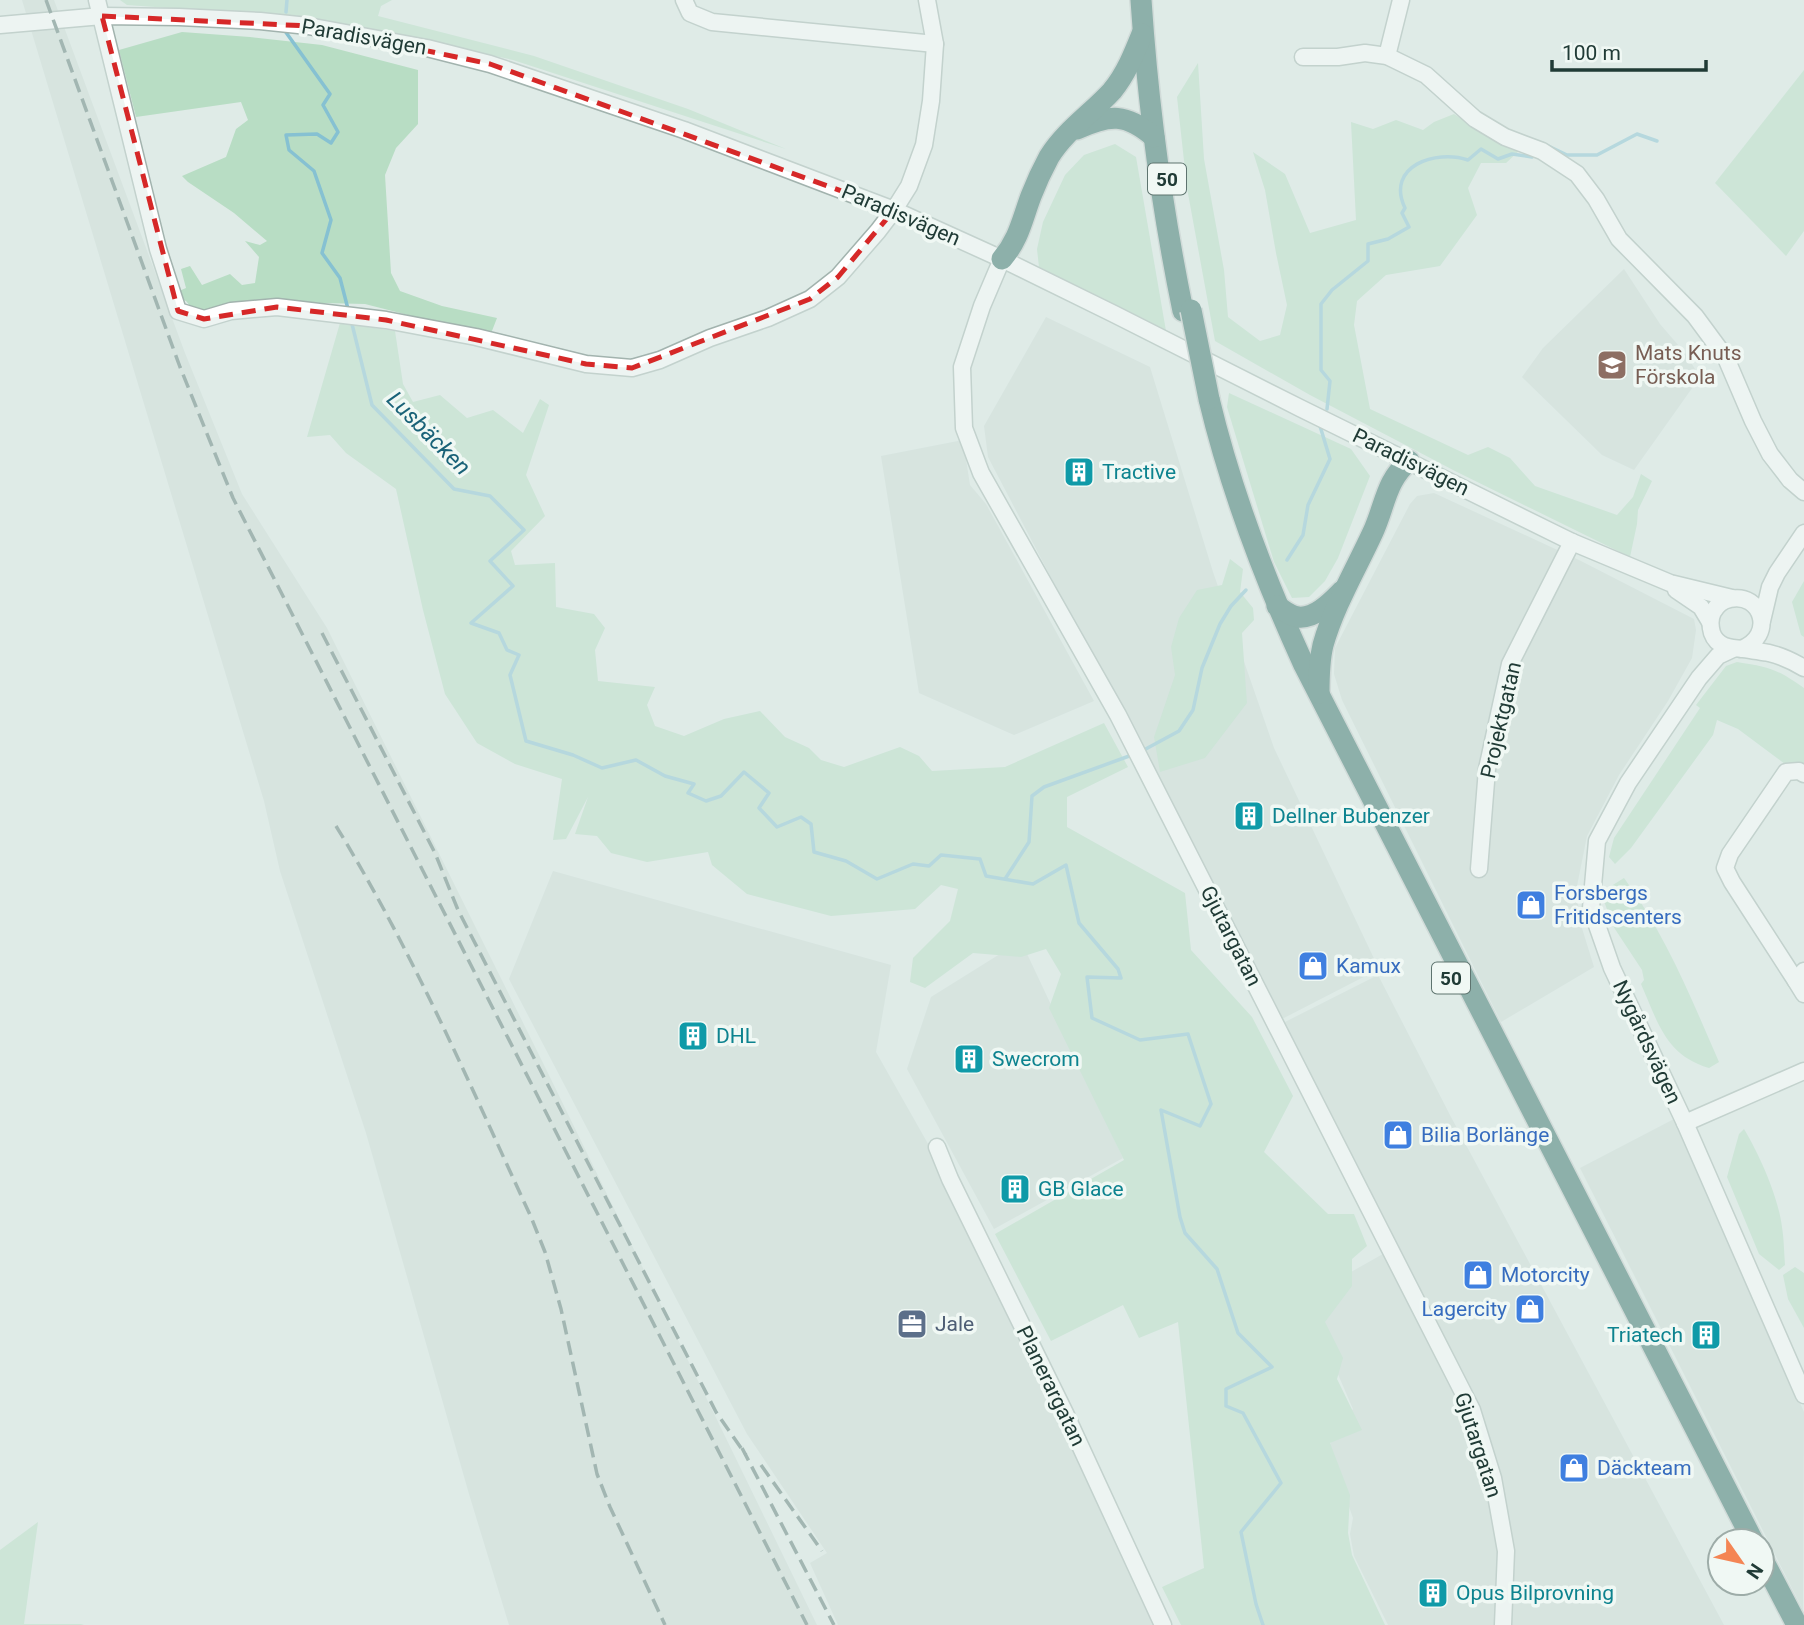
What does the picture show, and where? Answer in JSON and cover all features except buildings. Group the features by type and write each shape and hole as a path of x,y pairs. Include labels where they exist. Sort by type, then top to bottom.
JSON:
{"highway":[{"name":"50","path":"1141,0 1163,202 1212,444 1269,609 1311,704 1735,1527"},
{"name":"50","path":"1151,0 1152,46 1163,151 1187,311"},
{"path":"1002,259 1017,237 1031,195 1051,155 1061,141 1117,84 1143,32"},
{"path":"1072,131 1103,119 1121,118 1134,122 1154,137"},
{"name":"50","path":"1205,399 1277,606 1318,696 1746,1527"},
{"path":"1318,696 1323,646 1346,587 1374,530 1393,477 1409,461"},
{"path":"1277,606 1297,617 1309,615 1322,608 1346,587"},
{"path":"1776,1585 1797,1625"},
{"path":"1771,1597 1785,1625"}],"street":[{"path":"97,0 158,249 178,312 204,319 231,311 277,307 386,320 476,337 586,365 632,369 768,318 810,299 838,277 864,248 909,186 924,145 935,44 927,0"},
{"path":"684,0 690,13 712,22 935,44"},
{"path":"1387,56 1401,0"},
{"name":"Paradisvägen","path":"0,25 102,16 260,21 308,26 427,48 490,64 684,130 894,210 1002,259 1572,542 1686,588 1736,598"},
{"path":"1303,57 1338,57 1365,53 1387,56 1426,75 1475,119 1505,137 1542,151 1577,173 1619,239 1695,316 1726,358 1770,454 1790,480 1804,492"},
{"name":"Gjutargatan","path":"1002,259 982,306 962,367 964,428 972,450 981,473 1118,715 1472,1410 1493,1478 1506,1551 1503,1625"},
{"path":"1737,649 1749,646 1760,634 1770,587 1804,533"},
{"name":"Projektgatan","path":"1479,869 1487,769 1510,664 1572,542"},
{"path":"1777,573 1759,589 1717,606 1712,613 1714,637 1719,643 1737,649 1772,654 1804,668"},
{"name":"Paradisvägen","path":"1650,575 1701,607 1711,626"},
{"path":"1736,598 1755,606 1770,644 1788,660"},
{"name":"Nygårdsvägen","path":"1688,693 1702,661 1711,626"},
{"name":"Nygårdsvägen","path":"1737,649 1718,656 1712,663 1688,693 1628,783 1597,841 1591,908 1612,968 1685,1123 1804,1395"},
{"path":"1801,982 1732,882 1726,868 1730,854 1786,772 1799,771 1804,775"},
{"path":"1685,1123 1804,1071"},
{"name":"Planerargatan","path":"937,1147 1163,1625"}],"highlighted area":[{"path":"102,16 308,26 490,64 894,210 838,277 810,299 632,368 586,364 386,320 277,307 204,319 178,311"}],"shaded area":[{"path":"22,0 54,0 185,353 242,494 327,628 817,1625 509,1625 366,1133 280,871 264,801"},
{"name":"Mats Knuts Förskola","path":"1624,269 1660,324 1685,353 1700,377 1634,470 1602,455 1522,377 1543,348"},
{"path":"1046,317 1150,367 1213,572 1274,748 1379,969 1282,1019 988,457 984,426"},
{"path":"963,440 970,485 986,504 1094,701 1014,735 919,693 881,456"},
{"path":"1434,493 1579,560 1694,619 1696,630 1692,658 1668,701 1619,775 1587,836 1576,891 1581,925 1594,967 1501,1022 1342,700 1334,674 1335,648 1410,504 1417,496"},
{"path":"553,871 891,965 876,1052 957,1195 1163,1625 838,1625 810,1563 827,1553 747,1434 509,979"},
{"path":"1021,941 1123,1158 994,1229 907,1069 931,997"},
{"path":"1378,975 1451,1117 1706,1592 1706,1597 1709,1597 1724,1625 1388,1625 1354,1556 1350,1534 1353,1518 1328,1447 1353,1409 1305,1298 1390,1250 1281,1024"},
{"path":"1674,1119 1804,1412 1803,1610 1776,1556 1776,1527 1761,1527 1580,1168"}],"green space":[{"path":"120,0 392,0 381,6 378,16 534,56 688,109 786,149 513,60 360,27 224,12 127,5"},
{"path":"182,32 322,45 418,70 418,124 396,148 385,175 391,273 400,291 442,306 497,318 490,336 365,304 281,302 226,305 195,312 181,299 179,291 186,288 181,269 190,266 202,285 230,274 242,285 255,283 259,257 245,241 260,245 267,241 234,213 182,176 226,157 236,129 248,120 241,102 136,117 119,50"},
{"path":"1198,63 1204,159 1224,270 1228,317 1260,341 1280,335 1287,305 1265,190 1253,152 1285,174 1310,233 1356,220 1351,122 1373,129 1396,120 1423,130 1454,114 1489,137 1519,151 1506,163 1481,163 1468,188 1477,215 1440,266 1386,275 1357,301 1354,325 1370,409 1468,455 1488,447 1510,458 1535,486 1617,515 1633,497 1641,474 1652,481 1638,510 1630,557 1455,471 1310,395 1215,341 1187,188 1177,97"},
{"path":"1804,70 1804,231 1786,256 1715,183"},
{"path":"1115,144 1136,157 1166,331 1039,267 1037,249 1043,222 1065,175 1084,155"},
{"path":"340,323 395,331 403,384 413,402 440,395 467,418 493,410 523,433 540,399 549,405 526,475 545,516 511,551 515,565 555,563 556,607 594,614 605,628 595,650 598,681 655,687 647,705 655,726 684,736 724,719 760,711 785,737 809,748 821,760 844,767 900,747 919,756 932,771 1005,767 1104,723 1128,767 1067,797 1067,827 1185,893 1191,950 1252,1017 1293,1096 1264,1152 1328,1214 1354,1214 1367,1246 1352,1259 1352,1286 1325,1322 1343,1358 1337,1379 1362,1430 1330,1443 1350,1495 1348,1533 1352,1555 1385,1625 1181,1625 1162,1587 1204,1568 1178,1322 1139,1338 1123,1305 1051,1341 995,1234 1124,1160 1049,1008 1061,974 1046,949 1021,957 973,953 925,988 910,982 913,958 950,921 958,889 941,885 915,909 831,916 747,894 712,865 708,852 647,862 611,853 597,836 575,834 588,797 566,839 553,840 562,779 515,764 477,743 445,694 396,489 346,453 330,435 307,437"},
{"path":"1229,393 1351,449 1370,476 1338,558 1325,581 1309,597 1292,598 1274,562 1227,407"},
{"path":"1230,559 1243,569 1240,592 1253,608 1254,620 1242,633 1247,703 1205,758 1160,772 1154,737 1175,675 1171,647 1179,618 1197,590 1222,585"},
{"path":"1804,581 1804,637 1801,635 1792,602"},
{"path":"1737,662 1772,670 1804,688 1804,769 1789,767 1738,729 1717,720 1713,735 1631,848 1615,864 1609,857 1614,838 1700,708 1696,705 1726,666"},
{"path":"1624,878 1653,922 1688,991 1719,1062 1709,1068 1682,1055 1665,1035 1641,984 1644,980 1642,970 1613,926 1604,901 1608,888"},
{"path":"1744,1129 1768,1176 1777,1202 1785,1265 1779,1270 1759,1254 1727,1177 1739,1134"},
{"path":"1795,1267 1804,1273 1804,1328 1788,1299 1783,1275"},
{"path":"38,1522 24,1624 84,1625 0,1625 0,1550"}],"waterway":[{"name":"Lusbäcken","path":"286,12 287,0"},
{"name":"Lusbäcken","path":"285,31 330,94 323,105 338,132 331,143 317,134 286,135 289,150 314,171 331,220 322,253 340,278 348,309"},
{"path":"1542,143 1567,155 1597,155 1637,134 1657,141"},
{"path":"1327,409 1330,381 1321,370 1321,304 1332,290 1368,261 1368,244 1388,239 1409,227 1402,213 1405,208 1401,193 1402,181 1408,171 1429,159 1455,157 1468,160 1481,149 1498,159 1512,154 1532,157"},
{"name":"Lusbäcken","path":"351,320 372,405 454,489 490,496 524,530 490,561 513,586 471,623 499,633 507,650 519,655 510,675 526,741 573,755 602,768 636,760 665,776 694,784 688,793 706,801 721,796 744,772 769,793 759,808 777,827 801,817 811,824 814,852 846,861 877,879 913,864 929,866 941,855 980,859 986,876 1033,884 1066,865 1079,923 1118,969 1121,978 1087,977 1092,1018 1140,1040 1188,1034 1211,1104 1200,1126 1161,1110 1180,1217 1185,1233 1217,1269 1238,1333 1272,1367 1226,1389 1226,1406 1243,1413 1281,1483 1241,1532 1263,1625"},
{"path":"1287,560 1303,535 1308,505 1330,459 1320,426"},
{"path":"1142,751 1179,731 1193,710 1202,668 1220,624 1231,606 1246,590"},
{"path":"1005,879 1029,842 1032,796 1044,787 1132,755"}],"railway":[{"path":"46,0 180,367 233,498 807,1625"},
{"path":"322,633 435,853 458,910 716,1412 746,1455"},
{"path":"336,826 415,969 531,1217 545,1252 561,1309 597,1474 665,1625"},
{"path":"742,1448 834,1625"},
{"path":"761,1465 822,1551"}],"place":[{"name":"Mats Knuts Förskola","path":"1612,365"},
{"name":"Tractive","path":"1079,472"},
{"name":"Dellner Bubenzer","path":"1249,816"},
{"name":"Forsbergs Fritidscenters","path":"1531,905"},
{"name":"Kamux","path":"1313,966"},
{"name":"DHL","path":"693,1036"},
{"name":"Swecrom","path":"969,1059"},
{"name":"Bilia Borlänge","path":"1398,1135"},
{"name":"GB Glace","path":"1015,1189"},
{"name":"Motorcity","path":"1478,1275"},
{"name":"Lagercity","path":"1530,1309"},
{"name":"Jale","path":"912,1324"},
{"name":"Triatech","path":"1706,1335"},
{"name":"Däckteam","path":"1574,1468"},
{"name":"Opus Bilprovning","path":"1433,1593"}]}
